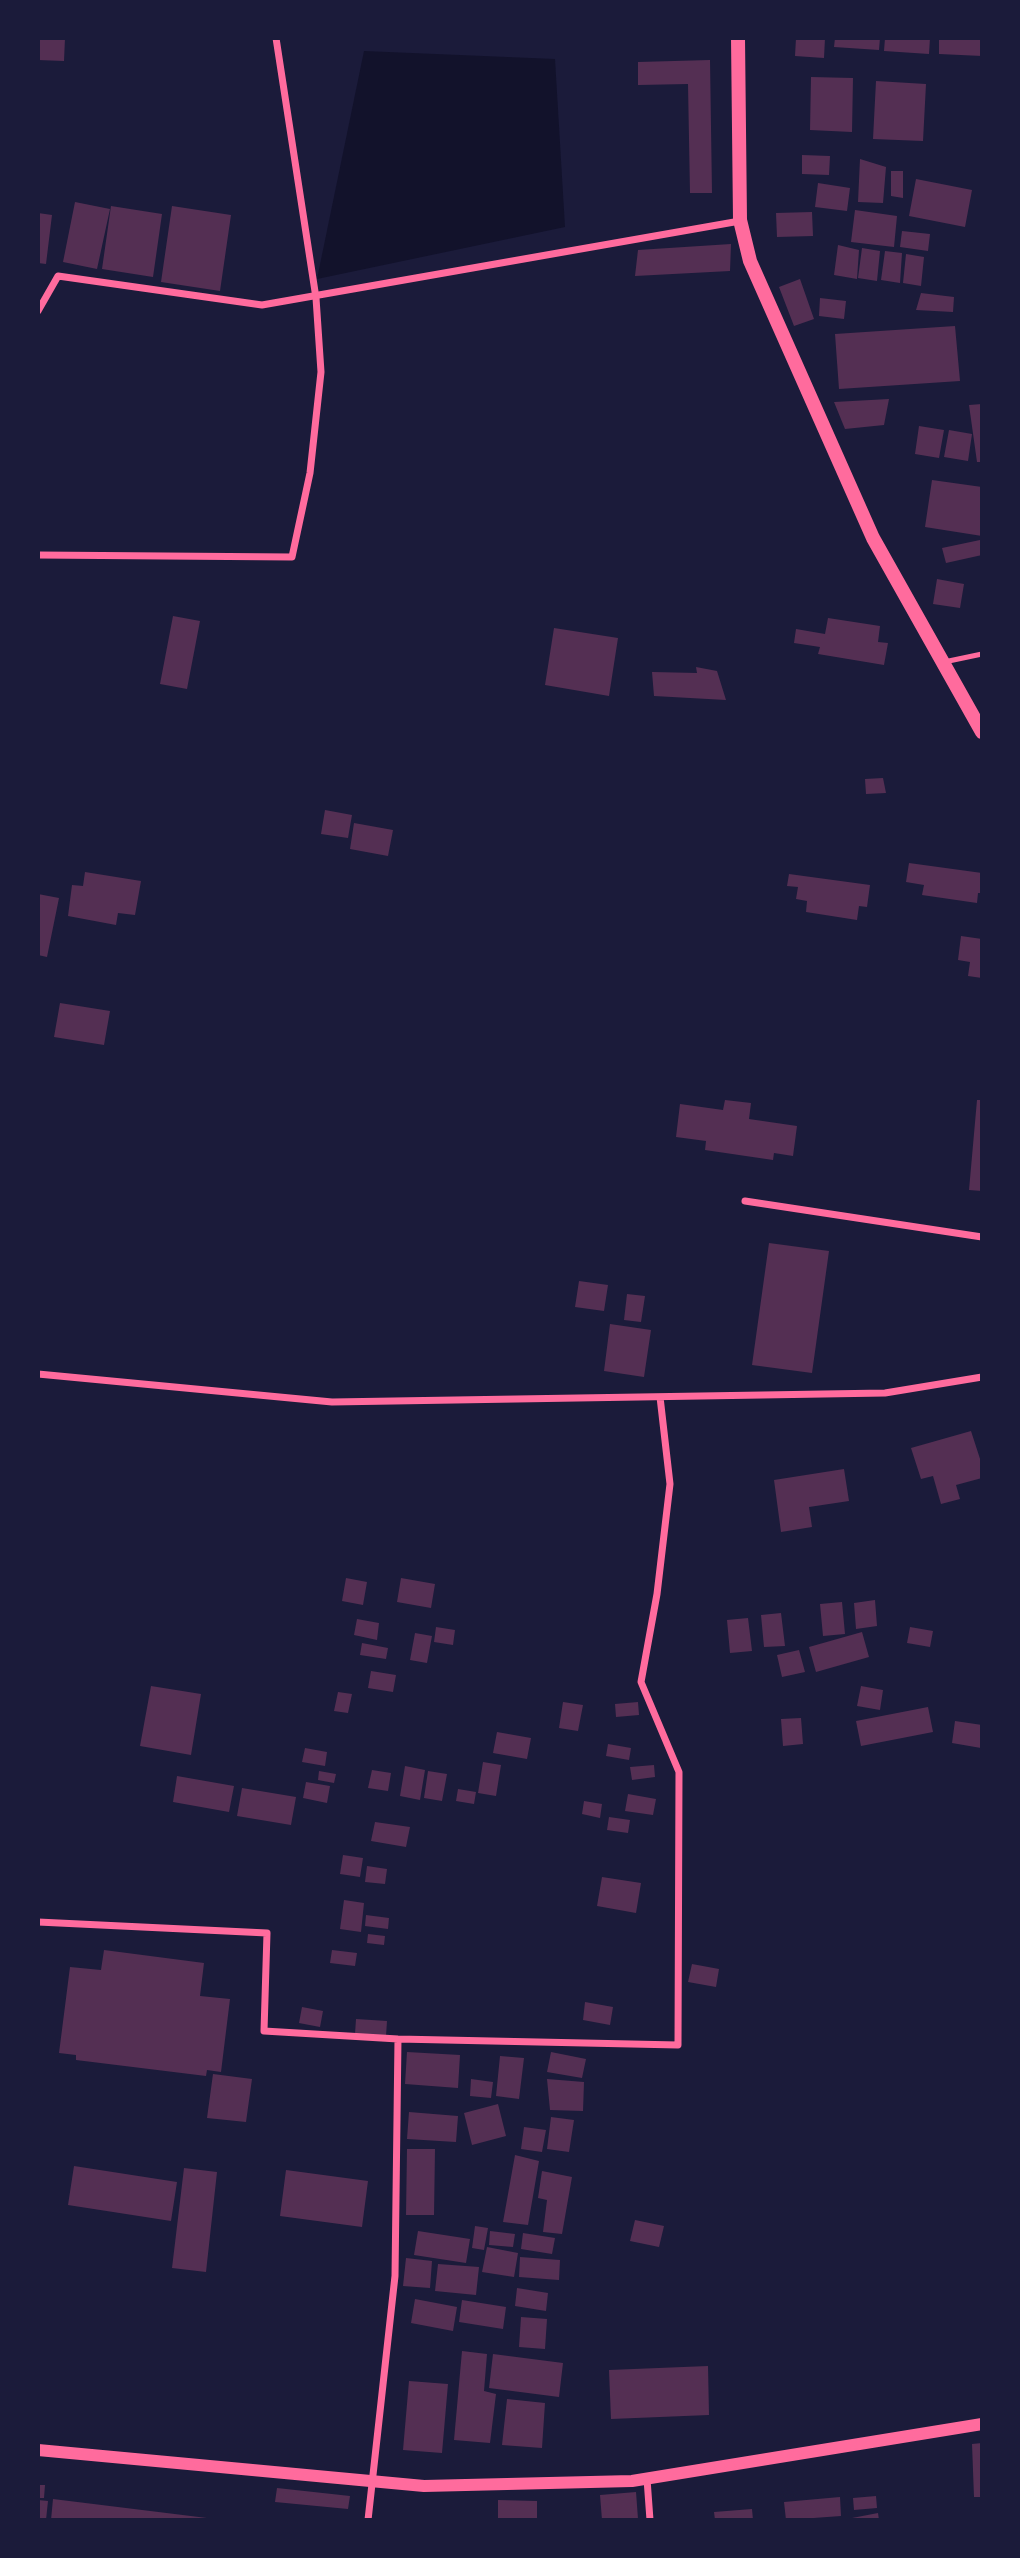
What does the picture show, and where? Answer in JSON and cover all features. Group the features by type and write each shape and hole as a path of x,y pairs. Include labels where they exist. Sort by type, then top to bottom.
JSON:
{"main road":[{"path":"738,38 740,220 750,261 873,538 982,732"}],"street":[{"path":"38,555 292,557 310,473 321,372 316,298 276,38"},
{"path":"38,311 58,276 262,306 740,220"},
{"path":"745,1201 982,1237"},
{"path":"38,1374 332,1402 885,1393 982,1377"},
{"path":"38,1922 267,1933 264,2032 398,2039 678,2045 679,1772 641,1682 670,1484 660,1397"},
{"path":"368,2519 395,2276 398,2039"},
{"path":"38,2450 424,2486 647,2479 982,2424"},
{"path":"647,2479 650,2519"}],"lane":[{"path":"943,662 982,654"}],"shaded area":[{"path":"364,51 555,59 565,227 317,279"}],"building":[{"path":"38,38 65,38 64,61 38,60"},
{"path":"796,38 825,38 824,58 795,56"},
{"path":"835,38 880,38 879,50 834,47"},
{"path":"885,38 930,38 929,54 884,51"},
{"path":"939,38 982,38 982,56 939,54"},
{"path":"710,60 712,193 690,193 688,84 638,85 638,62"},
{"path":"811,77 853,78 852,132 810,130"},
{"path":"876,81 926,84 923,141 873,139"},
{"path":"802,155 830,156 829,175 802,174"},
{"path":"860,159 886,167 883,203 858,202"},
{"path":"891,171 903,171 903,198 891,196"},
{"path":"916,179 972,190 965,227 909,216"},
{"path":"818,183 850,188 847,211 815,207"},
{"path":"75,202 110,209 97,269 63,262"},
{"path":"111,206 162,214 153,277 102,269"},
{"path":"172,206 231,215 220,291 161,282"},
{"path":"855,210 897,216 894,247 851,242"},
{"path":"812,212 813,236 777,237 776,213"},
{"path":"38,213 52,215 46,264 38,263"},
{"path":"902,231 930,234 928,251 900,247"},
{"path":"731,244 730,271 635,276 638,250"},
{"path":"838,245 859,250 857,279 834,275"},
{"path":"862,248 880,251 877,281 858,278"},
{"path":"885,251 902,253 900,283 881,280"},
{"path":"906,254 924,257 921,286 903,283"},
{"path":"800,279 814,319 794,326 779,287"},
{"path":"921,293 954,297 953,312 916,310"},
{"path":"820,298 846,301 844,319 819,316"},
{"path":"955,326 960,381 839,389 835,334"},
{"path":"889,399 884,425 845,429 834,402"},
{"path":"982,404 982,462 977,462 969,405"},
{"path":"919,426 944,430 939,458 915,454"},
{"path":"949,430 972,434 968,461 944,457"},
{"path":"932,480 982,487 982,536 925,527"},
{"path":"980,540 982,555 946,563 942,548"},
{"path":"937,579 964,584 960,608 933,604"},
{"path":"173,616 200,621 187,689 160,684"},
{"path":"828,618 880,626 878,642 888,643 884,665 818,654 820,647 794,643 796,629 825,634"},
{"path":"554,628 618,638 609,696 545,685"},
{"path":"696,667 717,671 726,700 654,696 652,672 697,673"},
{"path":"883,778 886,793 866,794 865,779"},
{"path":"325,810 352,815 348,838 321,834"},
{"path":"354,823 393,830 388,856 350,849"},
{"path":"909,863 982,873 982,893 978,893 977,903 922,895 924,885 906,882"},
{"path":"85,872 141,881 135,915 118,913 116,925 68,916 72,885 83,886"},
{"path":"789,874 870,885 867,907 859,906 857,920 806,912 807,901 796,899 798,887 787,886"},
{"path":"38,894 59,898 47,957 38,955"},
{"path":"961,936 982,939 982,978 968,976 970,962 958,960"},
{"path":"60,1003 110,1011 104,1045 54,1037"},
{"path":"725,1100 751,1103 749,1119 797,1126 793,1156 774,1153 773,1160 705,1150 706,1141 676,1137 680,1104 723,1110"},
{"path":"977,1100 982,1100 982,1191 969,1190"},
{"path":"769,1243 829,1251 812,1373 752,1365"},
{"path":"579,1281 608,1285 604,1311 575,1307"},
{"path":"627,1294 645,1296 641,1322 624,1320"},
{"path":"610,1324 651,1330 644,1377 604,1371"},
{"path":"971,1431 982,1465 982,1478 956,1485 960,1499 941,1504 933,1476 921,1479 911,1448"},
{"path":"844,1469 849,1501 809,1507 812,1527 781,1532 774,1480"},
{"path":"346,1578 367,1582 363,1605 342,1601"},
{"path":"401,1578 435,1584 431,1608 397,1602"},
{"path":"875,1600 877,1626 856,1629 854,1603"},
{"path":"842,1602 845,1634 823,1636 820,1604"},
{"path":"781,1613 785,1646 764,1647 761,1615"},
{"path":"748,1618 752,1651 730,1653 727,1620"},
{"path":"357,1619 379,1623 377,1640 354,1635"},
{"path":"436,1627 455,1630 453,1645 434,1642"},
{"path":"910,1627 933,1631 930,1647 907,1643"},
{"path":"862,1632 869,1657 816,1672 809,1647"},
{"path":"415,1633 432,1636 427,1663 410,1660"},
{"path":"362,1643 388,1648 386,1659 360,1655"},
{"path":"799,1650 805,1672 782,1677 777,1655"},
{"path":"371,1671 396,1675 393,1692 368,1688"},
{"path":"151,1686 201,1694 191,1755 140,1746"},
{"path":"861,1686 883,1690 880,1710 857,1706"},
{"path":"338,1692 352,1694 348,1713 334,1711"},
{"path":"563,1702 583,1705 578,1731 559,1728"},
{"path":"638,1702 639,1715 616,1717 615,1704"},
{"path":"928,1707 933,1732 861,1746 856,1721"},
{"path":"801,1718 803,1744 783,1746 781,1719"},
{"path":"955,1721 982,1725 981,1748 952,1743"},
{"path":"497,1732 531,1738 527,1759 493,1753"},
{"path":"608,1744 631,1748 629,1760 606,1756"},
{"path":"305,1748 327,1752 325,1766 302,1762"},
{"path":"483,1762 501,1765 496,1796 478,1793"},
{"path":"654,1765 655,1777 632,1780 630,1767"},
{"path":"405,1766 425,1770 420,1800 400,1796"},
{"path":"372,1770 391,1773 388,1791 368,1788"},
{"path":"319,1771 336,1774 334,1783 318,1780"},
{"path":"428,1771 447,1774 442,1801 424,1798"},
{"path":"177,1776 234,1786 229,1812 173,1802"},
{"path":"306,1782 330,1786 327,1803 303,1798"},
{"path":"242,1788 296,1797 291,1825 237,1816"},
{"path":"458,1789 476,1792 474,1804 456,1801"},
{"path":"628,1794 656,1799 653,1815 625,1811"},
{"path":"584,1801 602,1804 600,1818 582,1814"},
{"path":"609,1817 630,1820 628,1833 607,1830"},
{"path":"375,1822 410,1827 406,1847 371,1841"},
{"path":"343,1855 363,1858 360,1877 340,1874"},
{"path":"367,1866 387,1869 385,1884 365,1882"},
{"path":"602,1877 641,1883 636,1913 597,1906"},
{"path":"344,1900 364,1903 361,1932 340,1929"},
{"path":"366,1915 389,1918 388,1929 365,1926"},
{"path":"368,1934 385,1936 384,1945 367,1943"},
{"path":"104,1950 204,1963 200,1996 230,1999 221,2072 207,2070 206,2076 76,2060 76,2055 59,2053 70,1967 101,1970"},
{"path":"332,1950 357,1953 355,1966 330,1963"},
{"path":"692,1964 719,1969 716,1987 688,1982"},
{"path":"585,2002 613,2007 610,2025 583,2020"},
{"path":"302,2007 323,2011 320,2027 299,2023"},
{"path":"356,2019 387,2021 386,2036 355,2034"},
{"path":"407,2052 460,2055 458,2088 405,2084"},
{"path":"551,2052 586,2059 582,2078 547,2072"},
{"path":"500,2056 524,2058 519,2099 496,2096"},
{"path":"213,2074 252,2079 246,2122 207,2118"},
{"path":"471,2079 493,2082 491,2098 470,2096"},
{"path":"547,2079 584,2082 583,2111 550,2110"},
{"path":"498,2104 506,2136 472,2145 464,2113"},
{"path":"409,2112 458,2116 456,2142 407,2139"},
{"path":"551,2117 574,2120 569,2152 547,2149"},
{"path":"524,2127 546,2130 542,2152 521,2149"},
{"path":"407,2149 435,2149 434,2215 406,2215"},
{"path":"515,2155 539,2161 528,2225 503,2222"},
{"path":"74,2166 177,2182 171,2221 68,2205"},
{"path":"184,2168 217,2172 206,2272 172,2268"},
{"path":"286,2170 368,2181 362,2227 280,2216"},
{"path":"542,2171 572,2177 562,2234 543,2232 547,2200 538,2198"},
{"path":"635,2220 664,2226 659,2247 630,2241"},
{"path":"475,2226 488,2228 484,2250 472,2248"},
{"path":"418,2231 470,2239 466,2263 414,2255"},
{"path":"490,2231 515,2234 513,2247 489,2245"},
{"path":"523,2233 555,2238 552,2254 521,2249"},
{"path":"487,2247 518,2253 514,2277 482,2272"},
{"path":"520,2257 560,2260 559,2280 519,2277"},
{"path":"406,2258 432,2261 430,2288 403,2286"},
{"path":"438,2264 479,2267 476,2295 435,2291"},
{"path":"517,2288 548,2293 546,2311 515,2306"},
{"path":"415,2299 457,2307 453,2331 411,2323"},
{"path":"462,2300 506,2307 503,2329 459,2322"},
{"path":"521,2317 547,2319 545,2349 519,2347"},
{"path":"462,2351 487,2354 484,2391 496,2394 490,2443 454,2440"},
{"path":"493,2354 563,2363 559,2397 489,2388"},
{"path":"708,2366 709,2415 611,2419 609,2370"},
{"path":"409,2381 448,2384 442,2453 403,2450"},
{"path":"507,2399 545,2403 542,2448 502,2445"},
{"path":"982,2443 982,2497 974,2497 972,2444"},
{"path":"38,2485 45,2485 44,2498 38,2498"},
{"path":"277,2488 350,2496 348,2509 275,2502"},
{"path":"636,2492 638,2519 602,2520 600,2495"},
{"path":"876,2496 877,2508 854,2510 853,2498"},
{"path":"840,2497 841,2516 786,2520 784,2502"},
{"path":"53,2499 207,2518 207,2520 51,2520"},
{"path":"38,2500 48,2501 46,2520 38,2520"},
{"path":"498,2500 537,2501 537,2520 498,2520"},
{"path":"752,2509 753,2520 715,2520 714,2512"},
{"path":"878,2513 879,2520 852,2520 852,2518"}]}
